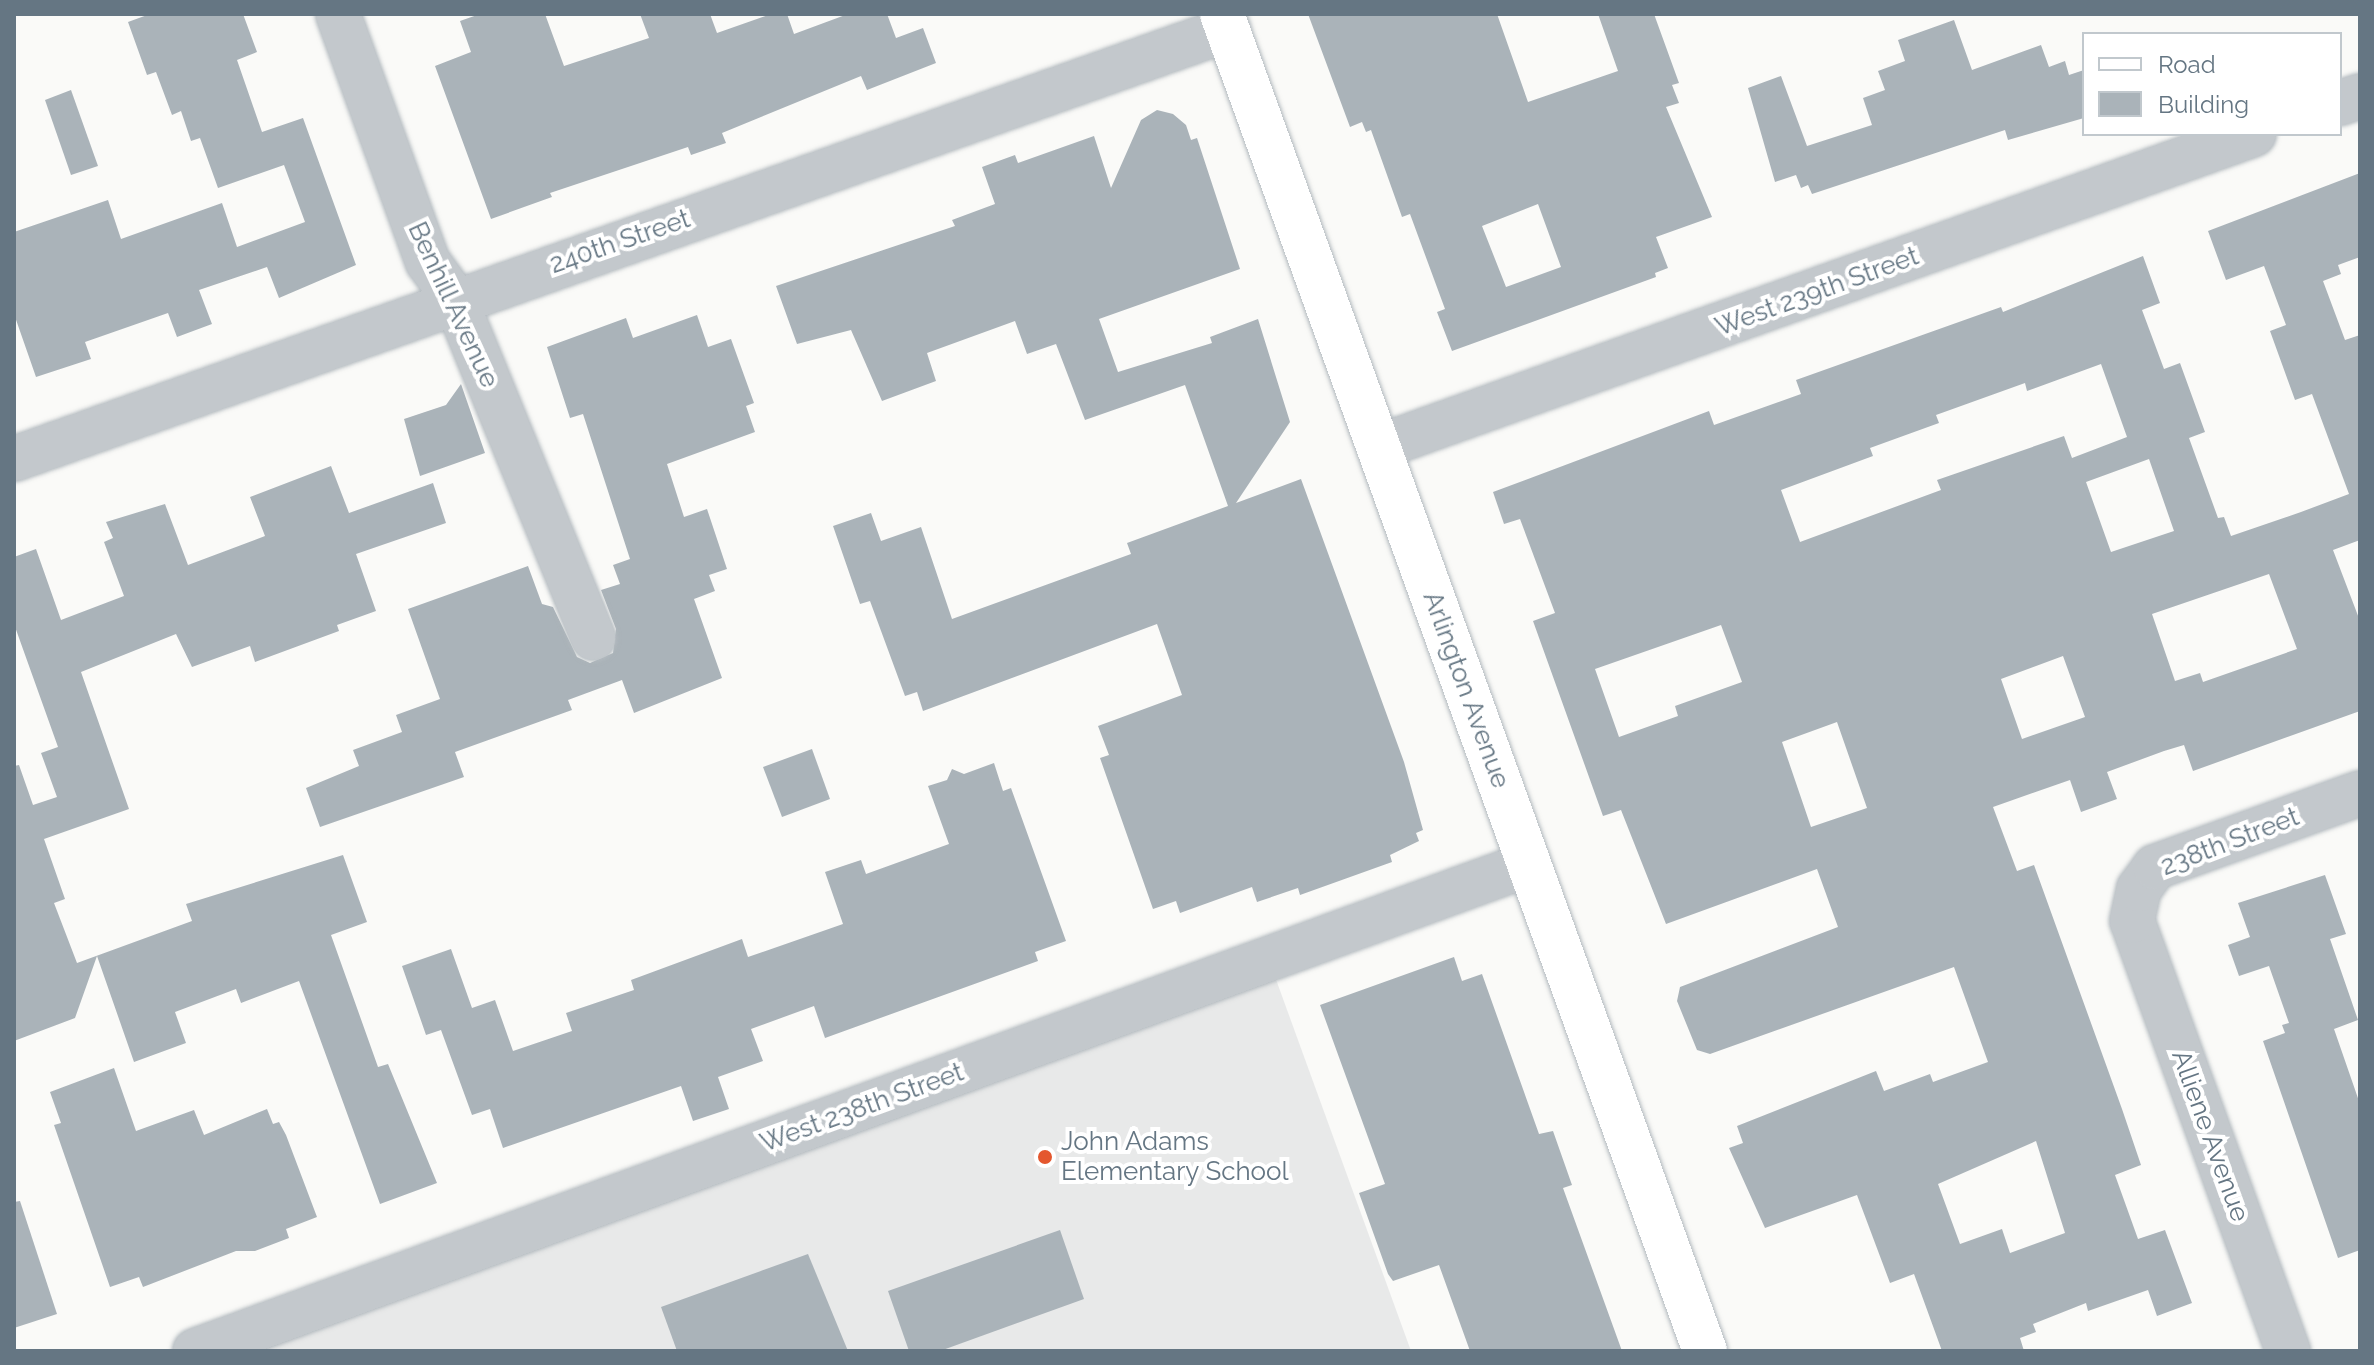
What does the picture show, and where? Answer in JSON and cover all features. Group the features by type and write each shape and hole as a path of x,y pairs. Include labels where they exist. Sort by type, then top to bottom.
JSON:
{"main road":[{"name":"Arlington Avenue","path":"1225,22 1705,1351"}],"street":[{"name":"Benhill Avenue","path":"338,14 428,262 455,299 593,638"},
{"name":"240th Street","path":"14,459 1225,22"},
{"name":"West 239th Street","path":"1379,447 2248,136"},
{"name":"238th Street","path":"2132,921 2139,889 2155,867 2360,793"},
{"name":"West 238th Street","path":"195,1351 1529,864"},
{"name":"Alliene Avenue","path":"2132,921 2288,1351"}],"shaded area":[{"name":"John Adams Elementary School","path":"1274,974 1411,1351 229,1351"}],"building":[{"path":"150,14 243,14 257,52 237,60 262,132 303,118 356,265 279,298 267,267 199,290 212,324 177,337 168,313 85,342 91,359 36,377 14,314 14,232 108,200 121,239 222,203 237,247 305,222 284,165 218,188 200,138 191,141 181,111 172,115 156,72 147,75 128,22"},
{"path":"480,14 545,14 564,66 649,38 640,14 710,14 717,33 771,14 787,14 794,34 848,14 887,14 896,38 923,28 936,63 867,90 861,76 722,133 726,143 691,155 688,147 550,193 552,197 491,219 435,66 471,52 460,21"},
{"path":"1308,14 1497,14 1528,102 1618,71 1598,14 1654,14 1679,83 1672,85 1679,103 1666,107 1712,217 1656,237 1668,268 1655,273 1656,277 1452,351 1437,312 1445,309 1410,214 1402,217 1371,130 1366,132 1362,122 1350,127","holes":["1538,204 1561,267 1506,287 1482,226"]},
{"path":"1954,20 1972,70 2041,45 2049,67 2065,61 2069,75 2082,71 2082,119 2008,140 2005,130 1812,194 1808,185 1801,188 1796,175 1775,182 1748,88 1781,76 1807,146 1872,125 1863,98 1885,90 1878,71 1905,61 1898,40"},
{"path":"71,90 98,166 71,175 45,100"},
{"path":"1157,110 1173,114 1186,125 1191,140 1197,138 1240,269 1099,319 1118,372 1212,343 1210,337 1258,319 1290,422 1236,503 1301,479 1404,762 1423,830 1416,833 1419,841 1390,855 1392,862 1300,895 1298,888 1257,902 1252,887 1180,913 1176,901 1153,909 1100,758 1109,755 1098,726 1182,695 1157,624 923,711 917,692 905,696 870,601 860,604 833,526 871,513 881,541 921,527 952,619 1131,554 1127,543 1228,506 1185,385 1085,420 1056,344 1027,354 1015,321 927,353 936,381 882,401 851,330 797,344 776,286 955,226 952,220 995,204 982,167 1015,155 1018,163 1094,136 1111,188 1141,120"},
{"path":"2360,173 2360,257 2338,265 2341,274 2323,281 2345,340 2360,335 2360,540 2333,550 2360,621 2360,711 2193,771 2184,745 2164,751 2107,772 2117,799 2081,812 2070,780 1993,807 2017,871 2034,865 2141,1165 2115,1175 2138,1239 2165,1230 2192,1303 2157,1316 2148,1290 2088,1311 2086,1303 2033,1324 2036,1332 2020,1338 2024,1351 1942,1351 1914,1274 1890,1283 1857,1195 1765,1228 1729,1148 1743,1143 1737,1126 1876,1071 1884,1091 1930,1074 1933,1082 1988,1062 1954,967 1710,1054 1697,1050 1677,1001 1680,987 1838,927 1817,869 1666,924 1621,810 1603,816 1533,621 1555,613 1520,519 1504,524 1493,492 1709,411 1714,425 1801,394 1796,380 2001,307 2003,312 2143,256 2160,303 2142,310 2164,369 2180,363 2205,432 2189,438 2218,518 2224,517 2231,536 2349,494 2312,394 2295,400 2270,331 2286,325 2264,266 2226,280 2208,231","holes":["2101,364 2127,437 2072,458 2064,436 1937,480 1941,490 1800,542 1781,490 1873,456 1870,448 1939,423 1936,415 2025,383 2027,391","2149,459 2174,531 2111,552 2086,482","2269,574 2297,649 2203,682 2200,673 2175,681 2152,614","1721,625 1742,682 1675,706 1678,716 1619,737 1595,669","2063,656 2085,717 2022,739 2001,679","1837,722 1867,808 1811,827 1782,742","2036,1141 2065,1233 2010,1253 2002,1229 1960,1244 1938,1184"]},
{"path":"697,315 708,347 731,339 754,403 746,406 755,432 667,464 684,517 707,509 727,569 709,575 715,591 694,599 722,678 634,713 622,680 568,700 572,710 455,752 464,777 320,827 306,788 359,766 353,750 402,732 396,715 440,699 408,609 528,566 542,604 553,607 577,657 590,663 613,653 616,629 601,590 620,584 613,565 630,559 583,414 570,418 547,347 626,318 633,338"},
{"path":"461,384 485,453 420,476 404,419 446,405"},
{"path":"331,466 349,513 433,483 446,523 356,554 376,611 337,625 339,631 255,662 250,646 192,667 176,634 81,672 129,809 44,839 65,899 54,903 77,963 192,921 186,904 343,855 367,922 331,935 378,1067 388,1064 437,1183 380,1204 299,981 241,1003 236,989 175,1012 186,1043 134,1062 97,956 75,1018 14,1041 14,766 19,765 33,805 57,797 41,753 58,747 14,624 14,557 36,549 61,620 124,596 104,542 113,538 106,522 165,504 188,565 265,536 250,497"},
{"path":"812,749 830,799 782,817 763,767"},
{"path":"994,763 1003,791 1011,788 1066,941 1035,952 1038,961 825,1038 814,1006 751,1029 763,1061 718,1077 729,1109 693,1121 681,1086 503,1148 490,1109 472,1115 441,1030 426,1035 402,966 451,949 472,1008 495,1000 513,1051 572,1031 566,1013 634,990 631,980 742,939 748,957 843,924 825,872 861,860 866,874 949,844 928,786 947,780 952,769 964,774"},
{"path":"2325,875 2346,934 2330,939 2358,1020 2334,1029 2360,1104 2360,1250 2338,1258 2263,1041 2285,1033 2282,1025 2289,1023 2269,966 2239,976 2228,945 2250,937 2238,903"},
{"path":"1454,957 1462,981 1482,974 1539,1134 1553,1131 1572,1185 1563,1188 1622,1351 1470,1351 1439,1265 1393,1281 1388,1274 1359,1193 1385,1184 1320,1005"},
{"path":"114,1068 136,1131 194,1110 204,1135 267,1109 273,1124 279,1122 286,1135 317,1217 286,1229 289,1238 255,1251 236,1251 143,1287 139,1277 110,1287 54,1125 61,1123 50,1092"},
{"path":"20,1201 57,1314 14,1328 14,1202"},
{"path":"1060,1230 1084,1299 940,1351 909,1351 888,1291"},
{"path":"808,1254 848,1351 677,1351 661,1307"}],"place":[{"name":"John Adams Elementary School","path":"1045,1157"}]}
